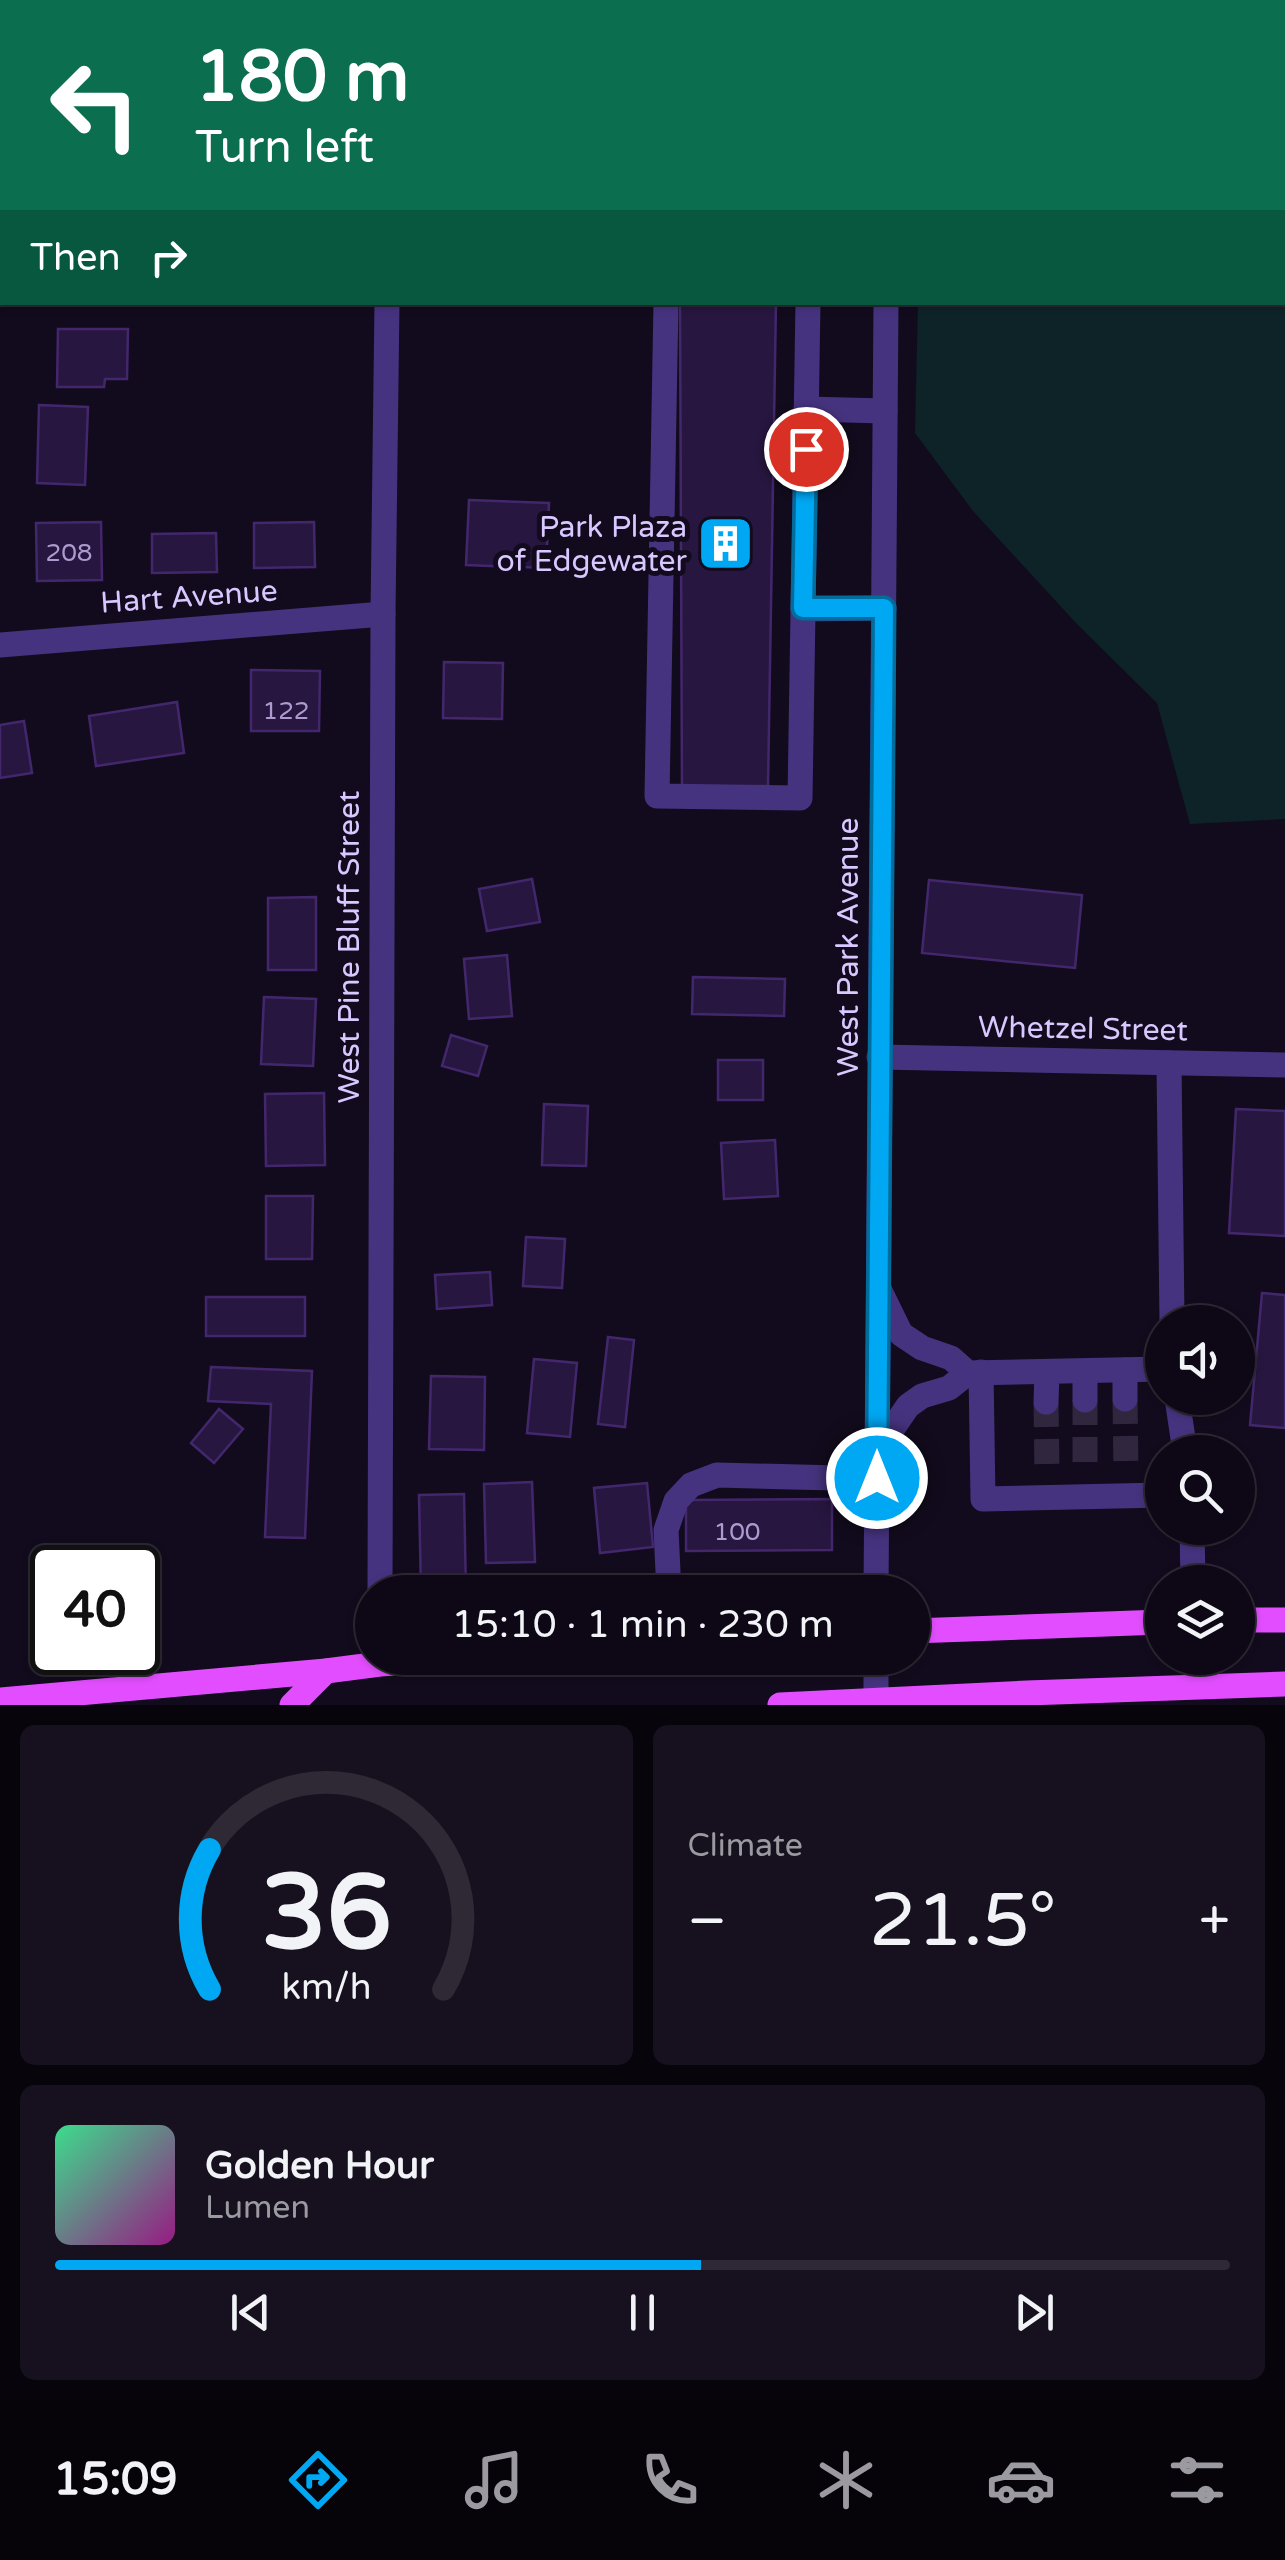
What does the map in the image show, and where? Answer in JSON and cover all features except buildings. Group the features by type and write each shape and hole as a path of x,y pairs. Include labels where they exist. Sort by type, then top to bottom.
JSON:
{"main road":[{"path":"1255,1620 1285,1620"},
{"path":"930,1630 1145,1623"},
{"path":"0,1700 355,1666"},
{"path":"292,1705 326,1671"},
{"path":"780,1705 1285,1684"}],"street":[{"name":"West Pine Bluff Street","path":"380,1575 387,305"},
{"path":"666,305 658,796 800,798 808,305"},
{"name":"West Park Avenue","path":"876,1575 886,305"},
{"path":"806,409 885,412"},
{"path":"803,608 884,608"},
{"name":"Hart Avenue","path":"0,644 383,614"},
{"name":"Whetzel Street","path":"880,1057 1285,1065"},
{"path":"1168,1063 1172,1305"},
{"path":"878,1286 902,1334 974,1373"},
{"path":"669,1575 666,1530 676,1500 691,1484 717,1475 877,1478 893,1428 908,1406 974,1373 1145,1369"},
{"path":"1084,1370 1085,1400"},
{"path":"1125,1370 1125,1399"},
{"path":"1046,1372 1046,1402"},
{"path":"974,1373 984,1499 1047,1486 1126,1484 1145,1490"},
{"path":"876,1675 876,1702"}],"green space":[{"path":"918,305 1285,305 1285,819 1190,824 1157,703 1077,624 973,511 915,433"}],"tunnel":[{"path":"1125,1399 1126,1471"},
{"path":"1085,1400 1085,1472"},
{"path":"1046,1402 1047,1474"}],"place":[{"name":"Park Plaza of Edgewater","path":"726,544"}],"route":[{"path":"806,449 803,608 884,608 877,1478"}]}
